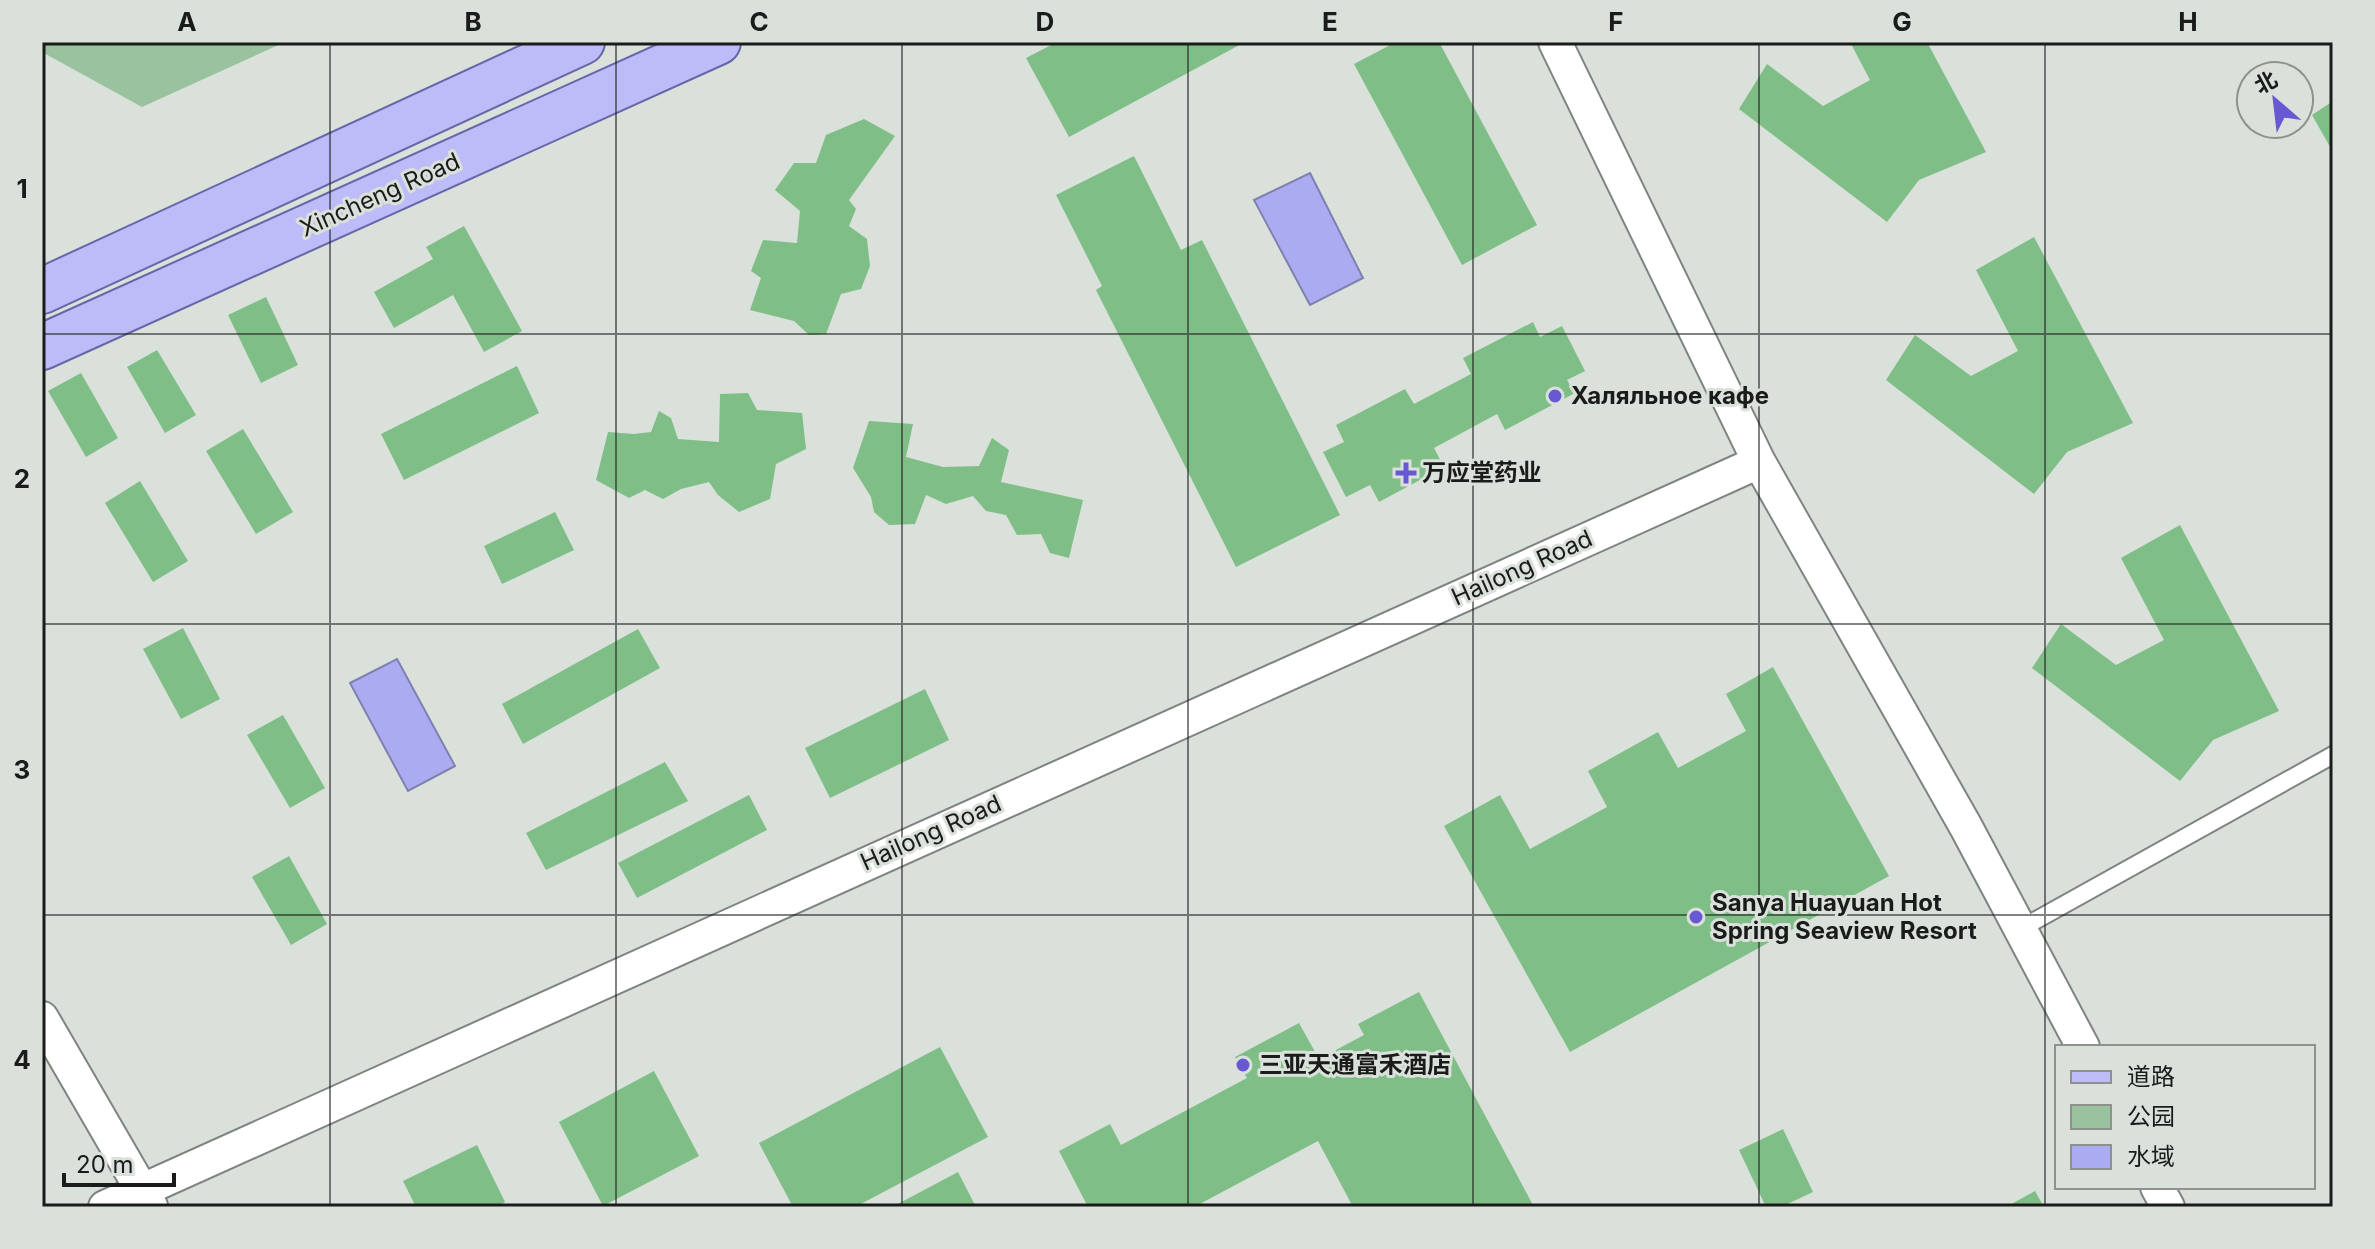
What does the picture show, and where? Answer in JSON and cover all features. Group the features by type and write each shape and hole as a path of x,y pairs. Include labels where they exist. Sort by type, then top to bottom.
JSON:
{"main road":[{"path":"42,291 582,42"},
{"name":"Xincheng Road","path":"42,347 718,42"}],"street":[{"path":"1555,42 1759,462 1959,813 2082,1045"},
{"name":"Hailong Road","path":"105,1207 146,1198 1759,462"},
{"path":"42,1018 146,1198"},
{"path":"2158,1189 2168,1207"}],"lane":[{"path":"2020,929 2333,755"}],"green space":[{"path":"42,42 285,42 142,107 42,52"}],"water":[{"path":"1310,173 1363,278 1310,305 1254,200"},
{"path":"397,659 455,766 408,791 350,683"}],"building":[{"path":"1057,42 1245,42 1069,137 1026,58"},
{"path":"1396,42 1439,42 1537,225 1462,265 1354,64"},
{"path":"1850,42 1927,42 1986,152 1919,180 1887,222 1739,109 1767,64 1823,106 1870,80"},
{"path":"2333,101 2333,152 2315,120 2315,113"},
{"path":"864,119 895,136 849,200 856,209 849,226 867,239 870,266 861,289 841,294 826,334 809,335 794,321 750,310 761,278 751,271 763,240 797,243 800,211 775,190 794,163 816,163 826,135"},
{"path":"1134,156 1181,250 1202,240 1340,515 1236,567 1096,290 1102,286 1056,195"},
{"path":"464,226 522,331 484,352 453,295 394,328 374,292 433,259 426,247"},
{"path":"2034,237 2133,423 2067,452 2034,494 1886,380 1915,335 1971,376 2018,351 1976,270"},
{"path":"266,297 298,365 261,383 228,315"},
{"path":"1533,322 1540,337 1562,326 1585,371 1567,380 1575,393 1505,430 1497,414 1434,448 1444,467 1379,502 1370,485 1346,497 1323,452 1344,442 1336,425 1405,389 1414,404 1471,374 1463,358"},
{"path":"157,350 196,415 165,433 127,367"},
{"path":"517,366 539,413 404,480 381,434"},
{"path":"81,373 118,438 86,457 48,391"},
{"path":"748,393 757,410 802,413 806,449 776,464 770,499 739,512 718,495 709,482 681,489 663,499 645,490 629,498 596,480 608,432 651,432 659,411 671,418 678,439 719,442 720,394"},
{"path":"869,421 913,424 906,457 943,467 979,466 992,438 1009,450 1001,482 1083,500 1069,558 1050,553 1041,534 1017,535 1006,515 986,511 973,496 946,504 926,495 915,524 889,525 874,512 871,497 853,468"},
{"path":"243,429 293,512 256,534 206,451"},
{"path":"140,481 188,561 153,582 105,503"},
{"path":"555,512 574,550 502,584 484,546"},
{"path":"2180,525 2279,711 2213,740 2180,781 2032,668 2061,624 2116,665 2164,640 2121,558"},
{"path":"183,628 220,699 181,719 143,649"},
{"path":"638,629 660,668 523,744 502,704"},
{"path":"1773,667 1889,876 1570,1052 1444,826 1500,795 1530,849 1607,807 1588,771 1658,732 1678,768 1746,731 1726,694"},
{"path":"925,689 949,740 830,798 805,748"},
{"path":"283,715 325,788 290,808 247,735"},
{"path":"665,762 688,801 546,870 526,833"},
{"path":"749,795 767,830 637,898 618,863"},
{"path":"289,856 327,924 291,945 252,877"},
{"path":"1419,992 1534,1207 1353,1207 1318,1141 1194,1207 1088,1207 1059,1151 1110,1124 1121,1145 1247,1078 1235,1057 1299,1023 1319,1059 1364,1035 1358,1024"},
{"path":"940,1047 988,1137 855,1207 793,1207 759,1143"},
{"path":"654,1071 699,1156 603,1206 559,1122"},
{"path":"1783,1129 1813,1192 1781,1207 1766,1207 1739,1150"},
{"path":"477,1145 505,1202 496,1207 416,1207 403,1181"},
{"path":"958,1172 976,1207 892,1207"},
{"path":"2035,1191 2044,1207 2006,1207"}],"place":[{"name":"Халяльное кафе","path":"1555,396"},
{"name":"万应堂药业","path":"1406,473"},
{"name":"Sanya Huayuan Hot Spring Seaview Resort","path":"1696,917"},
{"name":"三亚天通富禾酒店","path":"1243,1065"}]}
